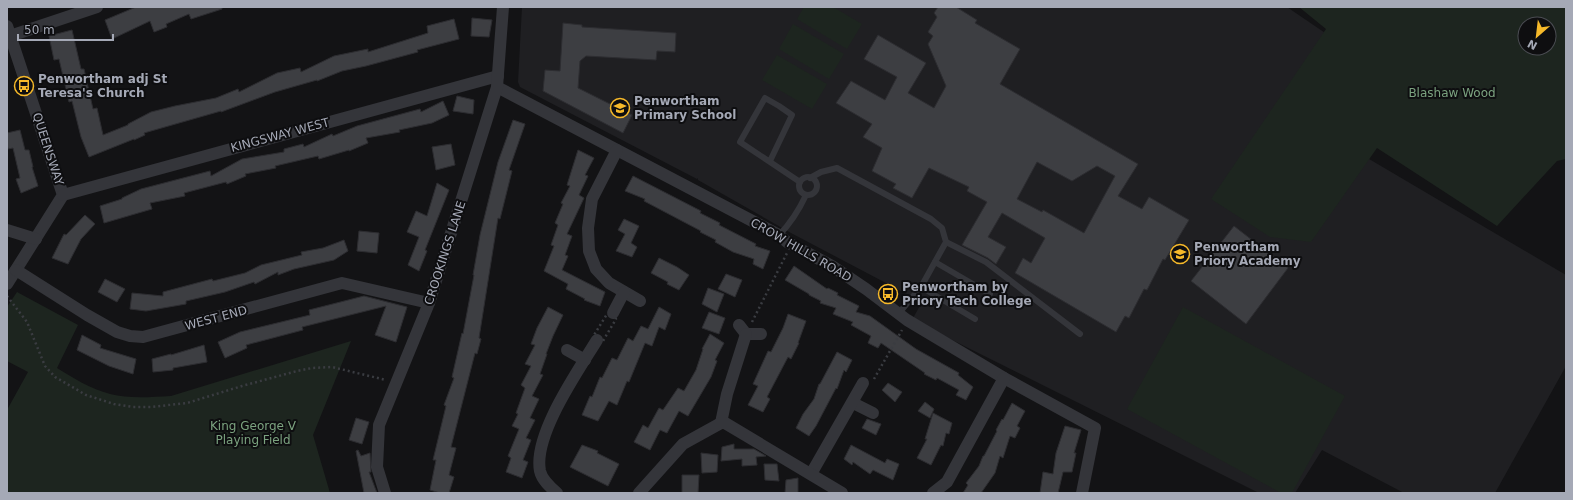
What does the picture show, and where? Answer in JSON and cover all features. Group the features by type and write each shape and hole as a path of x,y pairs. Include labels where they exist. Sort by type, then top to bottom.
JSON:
{"street":[{"path":"8,33 97,7"},
{"name":"CROOKINGS LANE","path":"385,493 377,467 379,425 429,304 497,82 502,7"},
{"name":"QUEENSWAY","path":"7,284 63,195 8,33"},
{"name":"CROW HILLS ROAD","path":"497,82 617,150 779,234 792,244 832,266 903,317 1004,378 1095,428 1082,493"},
{"name":"KINGSWAY WEST","path":"63,195 497,82"},
{"path":"617,150 592,199 588,228 589,251 596,269 609,283 640,301"},
{"path":"7,230 36,239"},
{"name":"WEST END","path":"16,270 87,316 111,329 130,336 143,337 342,283 429,304"},
{"path":"613,313 624,292"},
{"path":"722,423 727,394 742,330 761,334"},
{"path":"556,493 547,484 540,472 539,457 549,423 597,340"},
{"path":"567,350 585,360"},
{"path":"933,493 947,482 1004,378"},
{"path":"812,474 863,384"},
{"path":"853,403 873,413"},
{"path":"639,493 683,444 722,423 726,423 842,493"}],"lane":[{"path":"770,160 792,116 765,98 740,142 770,160 800,182"},
{"path":"800,182 805,178 810,178 821,172 837,168 931,219 942,228 946,242 903,317"},
{"path":"779,234 790,224 806,195 811,194 815,190 815,182 810,178"},
{"path":"800,182 800,190 806,195"},
{"path":"946,242 986,262 1080,334"},
{"path":"935,262 990,294"},
{"path":"921,287 975,319"}],"path":[{"path":"742,330 792,244"},
{"path":"7,296 27,322 45,366 55,377 86,395 114,404 133,407 151,407 187,403 297,371 325,367 350,370 396,383"},
{"path":"613,313 616,319 603,341 597,340 594,335 607,314 613,313"},
{"path":"863,384 870,386 903,317"}],"shaded area":[{"name":"Penwortham Priory Academy","path":"522,7 1287,7 1334,39 1286,110 1566,275 1566,366 1495,493 1404,493 1322,450 1295,493 1259,493 912,320 922,302 791,233 698,180 698,178 697,179 520,87 518,82"}],"green space":[{"path":"804,7 833,7 862,24 847,49 797,19"},
{"name":"Blashaw Wood","path":"1299,7 1566,7 1566,159 1557,161 1497,226 1377,148 1311,242 1270,237 1211,199 1326,29"},
{"path":"793,24 844,54 829,79 779,49"},
{"path":"777,55 827,84 812,109 762,80"},
{"name":"King George V Playing Field","path":"17,292 78,325 57,368 89,386 117,396 171,396 351,341 313,435 330,493 7,493 7,410 28,372 7,361 7,307"},
{"path":"1183,307 1345,396 1292,493 1281,493 1127,409"}],"building":[{"path":"136,7 222,7 222,9 191,19 189,14 166,24 167,27 154,32 150,21 112,39 105,20"},
{"path":"938,7 956,7 977,20 975,23 1020,49 1000,84 1138,164 1118,196 1142,209 1149,197 1189,220 1165,260 1163,259 1147,290 1144,289 1129,318 1125,316 1116,332 1015,273 1023,258 1031,263 1045,238 1002,213 988,237 1006,247 996,264 988,258 962,245 987,202 967,191 969,187 929,168 912,198 893,188 896,184 872,171 882,148 863,137 872,124 836,103 851,81 885,100 897,77 864,59 878,35 926,63 908,93 934,108 946,86 928,44 933,36 928,32 937,17 934,13","holes":["1037,162 1072,181 1097,166 1115,176 1084,233 1043,210 1042,212 1017,199"]},
{"path":"472,18 492,20 489,37 471,36"},
{"path":"454,19 459,39 417,50 418,52 342,71 317,81 275,92 221,112 144,133 145,135 134,140 89,157 81,137 72,101 69,102 59,59 54,60 49,36 72,30 81,69 84,69 93,109 97,108 103,135 128,125 151,112 216,98 238,89 239,92 277,73 300,68 301,72 334,56 368,49 368,52 428,33 427,26"},
{"path":"563,23 582,25 582,27 676,33 675,52 657,51 656,60 586,56 580,61 578,88 632,115 623,133 543,91 545,70 560,71"},
{"path":"457,96 474,100 473,114 453,111"},
{"path":"443,101 449,115 432,123 399,130 400,132 366,138 368,143 349,151 319,159 318,156 275,166 276,168 245,174 246,176 227,184 226,182 184,193 185,196 150,203 152,209 104,223 100,206 122,199 141,189 210,171 211,176 242,159 284,152 284,149 303,144 304,147 332,134 333,136 357,126 420,109 421,112"},
{"path":"513,120 525,124 509,170 512,171 500,219 498,218 479,338 481,339 477,354 475,353 451,447 456,448 449,475 454,477 449,493 440,493 430,490 436,460 433,460 446,406 444,405 454,378 452,377 462,333 463,334 480,235 498,162"},
{"path":"20,130 25,150 29,150 32,167 38,186 21,193 16,179 20,178 13,148 8,149 7,144 7,133"},
{"path":"451,144 455,165 436,170 432,147"},
{"path":"578,150 594,158 585,175 588,176 579,195 584,198 567,234 572,236 565,255 568,256 562,270 605,292 600,306 584,300 585,299 566,289 568,284 544,271 554,246 551,245 558,225 555,223 563,204 561,203 570,186 567,185"},
{"path":"633,176 701,211 700,213 720,223 719,225 756,244 755,246 770,251 763,269 753,264 754,259 733,252 715,242 716,240 700,232 701,231 644,201 645,199 625,191"},
{"path":"437,183 449,190 425,250 427,251 419,271 408,265 419,237 407,232 416,211 427,216"},
{"path":"85,215 95,224 81,239 68,264 52,258 64,234 66,235"},
{"path":"624,219 639,226 631,243 637,247 632,257 616,251 625,234 618,230"},
{"path":"1234,226 1288,268 1246,324 1191,281"},
{"path":"359,231 379,233 377,253 357,251"},
{"path":"344,240 348,251 334,260 294,269 278,275 278,272 255,284 254,282 225,292 186,301 186,304 146,311 130,309 132,293 163,296 163,292 212,279 213,281 245,273 261,265 302,255 301,252 323,248"},
{"path":"659,258 689,275 679,290 651,273"},
{"path":"794,266 827,289 828,288 838,293 837,295 859,306 856,312 870,316 916,349 959,373 958,375 973,387 966,400 956,395 959,390 937,378 936,380 924,374 925,373 881,343 878,348 868,343 871,336 851,325 853,322 833,314 836,308 820,303 821,301 785,280"},
{"path":"726,274 742,280 735,297 718,289"},
{"path":"105,279 125,289 117,302 98,292"},
{"path":"708,288 724,294 717,312 702,304"},
{"path":"364,296 407,307 396,342 375,335 386,306 302,327 303,330 246,345 247,348 225,358 218,342 240,332 310,315 309,310"},
{"path":"548,307 563,315 546,354 540,374 543,375 532,396 539,399 530,418 535,420 526,438 531,440 523,460 528,462 522,478 506,472 511,458 508,456 519,429 512,426 518,414 516,413 525,388 521,385 531,366 525,364 535,345 531,344 537,328"},
{"path":"659,307 671,314 665,330 659,327 652,346 645,343 629,382 627,381 617,405 609,401 598,421 582,415 590,396 592,397 600,377 602,378 612,358 617,360 628,338 633,341 641,326 648,329"},
{"path":"709,312 725,318 719,334 702,328"},
{"path":"788,314 806,321 799,343 791,359 788,357 767,397 770,399 763,412 748,405 758,386 753,384 768,351 771,352 783,328"},
{"path":"710,334 724,343 715,360 717,361 711,377 688,416 679,411 667,433 660,430 650,450 634,442 643,425 648,428 659,408 663,410 678,388 684,391 696,370 702,349"},
{"path":"82,335 101,345 100,348 136,359 133,374 109,366 77,350"},
{"path":"204,345 207,362 173,368 173,370 153,372 152,359"},
{"path":"837,352 852,360 846,372 844,370 837,389 836,388 809,436 796,428 803,414 814,399 819,384"},
{"path":"888,383 902,392 895,402 882,390"},
{"path":"925,402 934,409 930,418 918,411"},
{"path":"1012,403 1025,411 1017,426 1020,428 1015,438 1010,436 1003,458 1000,456 995,473 981,493 963,493 968,485 966,483 979,466 997,431 996,430"},
{"path":"933,413 952,423 949,434 946,433 943,446 941,445 931,465 917,458 927,439 925,439"},
{"path":"356,418 369,422 362,444 349,440"},
{"path":"867,419 881,424 876,435 862,428"},
{"path":"1065,426 1081,430 1074,453 1076,453 1072,472 1063,472 1058,493 1040,493 1043,472 1053,474 1056,453"},
{"path":"734,444 734,449 754,449 766,456 756,457 757,465 742,466 742,459 721,461 722,447"},
{"path":"582,445 598,451 597,453 619,464 608,486 570,467"},
{"path":"851,445 885,463 887,459 899,464 893,480 873,470 870,474 853,462 852,465 844,459"},
{"path":"358,450 361,456 370,453 371,472 369,472 377,493 364,493 356,451"},
{"path":"701,453 718,455 717,472 702,473"},
{"path":"764,464 777,464 779,481 765,480"},
{"path":"682,475 699,475 698,493 682,493"},
{"path":"798,478 798,493 785,493 786,480"}],"place":[{"name":"Penwortham adj St Teresa's Church","path":"24,86"},
{"name":"Penwortham Primary School","path":"620,108"},
{"name":"Penwortham Priory Academy","path":"1180,254"},
{"name":"Penwortham by Priory Tech College","path":"888,294"}]}
